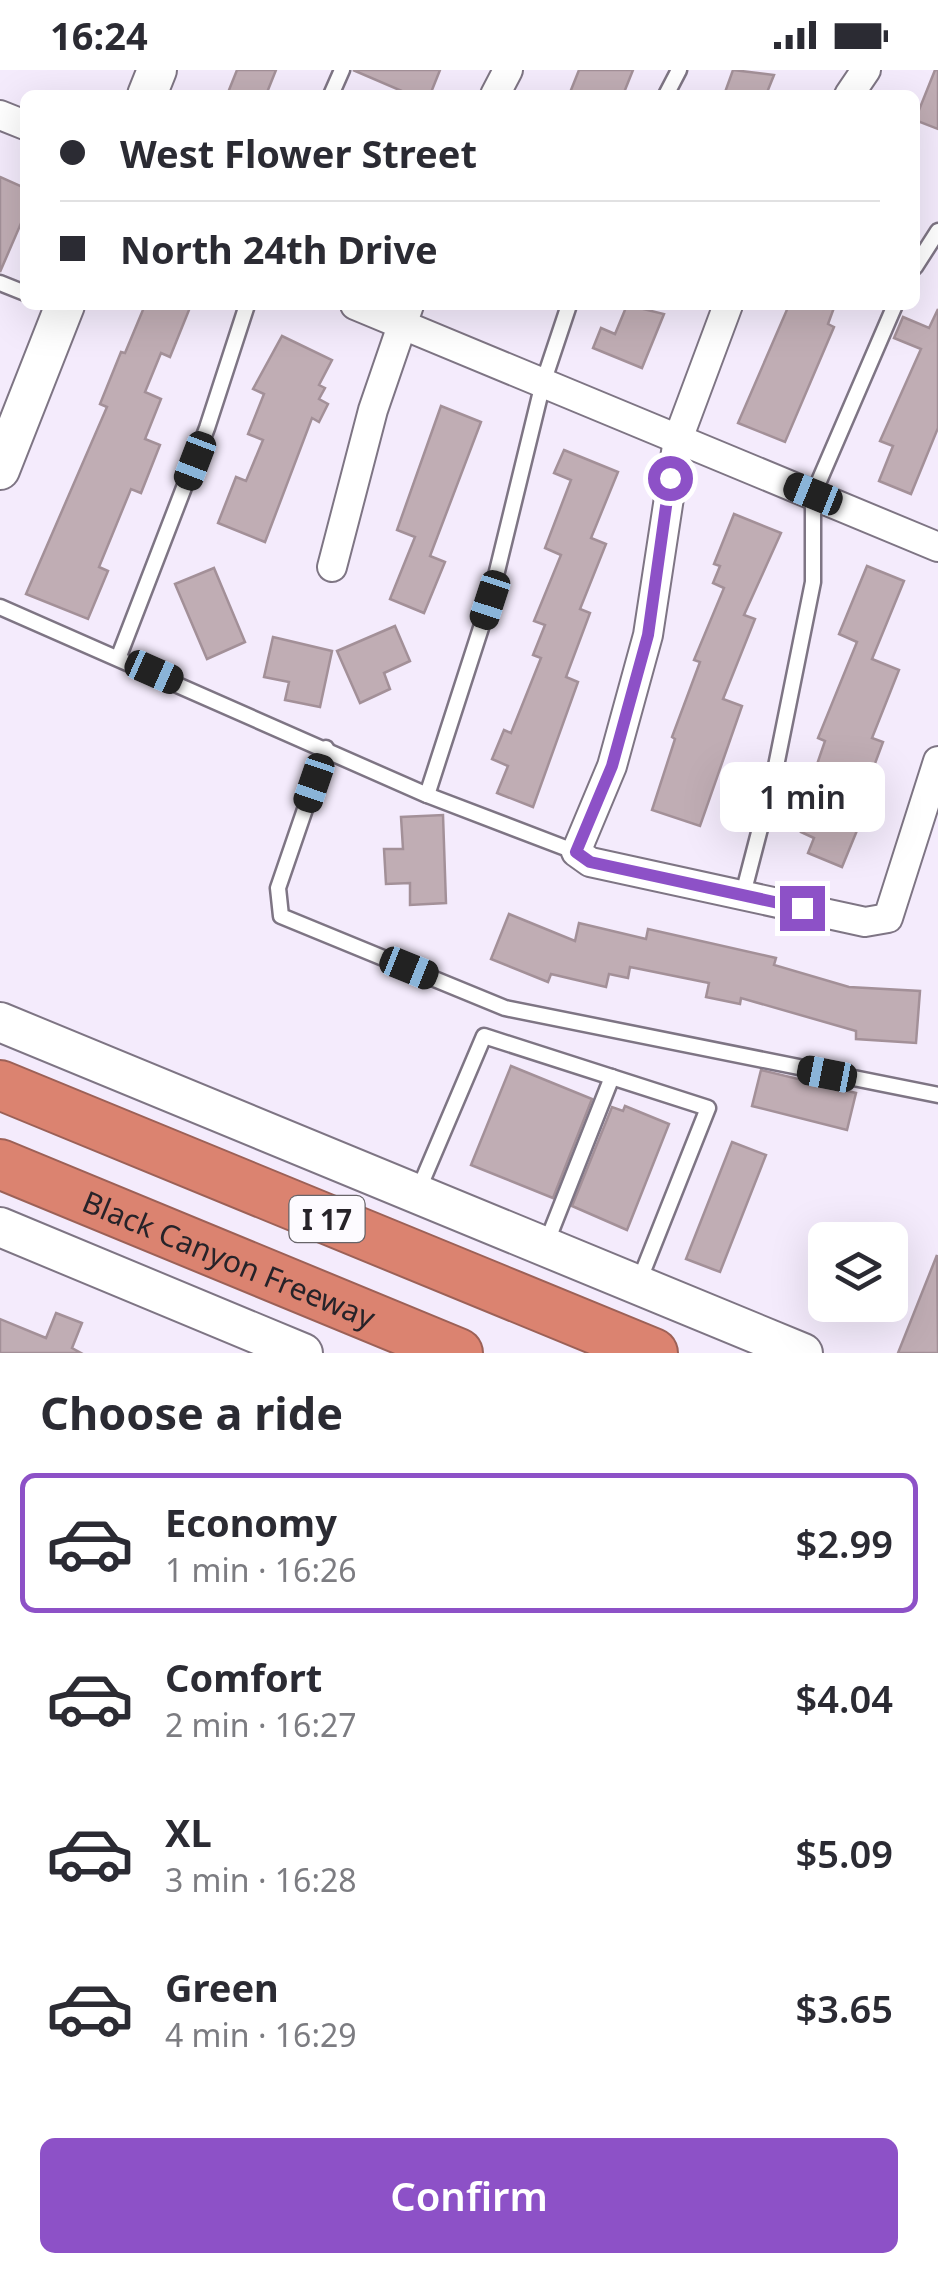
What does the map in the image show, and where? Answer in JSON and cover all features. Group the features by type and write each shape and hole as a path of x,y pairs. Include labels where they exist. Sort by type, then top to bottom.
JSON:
{"highway":[{"name":"I 17","path":"0,1085 653,1353"},
{"path":"0,1114 578,1353"},
{"name":"Black Canyon Freeway","path":"0,1164 458,1353"}],"main road":[{"path":"2,457 60,310"},
{"path":"0,1022 802,1353"},
{"path":"0,1227 303,1353"}],"street":[{"path":"380,310 405,315 543,383 938,546"},
{"path":"726,310 678,439 648,635 612,766 576,852 590,862 866,922 888,918 938,760"},
{"path":"332,567 373,410 405,315"}],"lane":[{"path":"920,259 938,231"},
{"path":"119,656 207,428 245,310"},
{"path":"428,795 490,600 543,383 567,310"},
{"path":"743,894 776,772 813,582 813,494 893,310"},
{"path":"0,607 428,795 576,852"},
{"path":"326,748 278,888 280,916 505,1008 938,1095"},
{"path":"416,1196 484,1036 708,1108 638,1286"},
{"path":"544,1249 612,1077"}],"building":[{"path":"237,70 276,70 268,90 229,90"},
{"path":"353,70 440,70 432,90 399,90"},
{"path":"579,70 633,70 625,90 571,90"},
{"path":"733,70 774,75 768,90 726,90"},
{"path":"938,70 938,129 920,122 920,108"},
{"path":"0,177 20,186 20,226 0,272"},
{"path":"938,309 938,428 911,494 879,481 893,446 880,441 921,349 894,338 903,317 929,328"},
{"path":"143,310 189,310 170,357 161,353 145,392 161,399 145,439 160,445 141,493 131,489 99,567 108,571 88,619 26,594 107,407 100,404 121,352 125,353"},
{"path":"625,310 664,314 642,368 593,348 601,328 615,334"},
{"path":"787,310 833,310 828,324 834,327 785,442 738,423"},
{"path":"282,336 332,360 319,385 325,388 319,399 328,404 319,422 312,418 265,542 218,523 236,477 246,481 263,440 248,434 264,394 253,389"},
{"path":"441,406 481,422 430,556 445,562 424,613 390,599 415,537 397,530"},
{"path":"564,450 618,472 591,538 606,544 580,609 590,613 566,677 578,682 533,807 497,793 508,766 492,759 504,730 511,733 541,658 533,655 545,625 534,621 561,555 545,548 571,480 554,473"},
{"path":"734,514 781,533 744,615 755,619 723,699 742,706 700,826 652,810 675,739 672,737 700,662 694,660 724,588 713,583 720,566 714,564"},
{"path":"867,566 904,581 872,659 899,670 872,738 883,742 858,809 865,811 842,867 808,853 814,838 801,832 821,782 812,779 825,741 818,738 857,642 839,634"},
{"path":"214,568 245,642 207,659 175,584"},
{"path":"395,626 410,661 384,673 390,689 360,703 337,651"},
{"path":"273,637 332,651 320,707 285,700 289,682 264,677"},
{"path":"443,815 446,903 410,905 410,883 386,884 384,849 403,849 401,817"},
{"path":"509,914 575,941 579,923 646,939 648,929 776,958 774,965 849,987 920,991 916,1043 856,1039 856,1031 741,998 740,1004 706,997 709,983 630,967 628,978 609,974 606,987 551,974 548,982 491,959"},
{"path":"511,1066 592,1099 553,1198 471,1165"},
{"path":"761,1070 856,1093 847,1130 752,1106"},
{"path":"625,1106 669,1124 627,1230 572,1206 612,1107 623,1111"},
{"path":"732,1142 766,1155 720,1272 686,1259"},
{"path":"937,1255 938,1353 898,1353"},
{"path":"56,1313 82,1323 72,1348 81,1353 0,1353 0,1319 46,1338"}],"route":[{"path":"670,478 648,635 612,766 576,852 590,862 802,908"}]}
